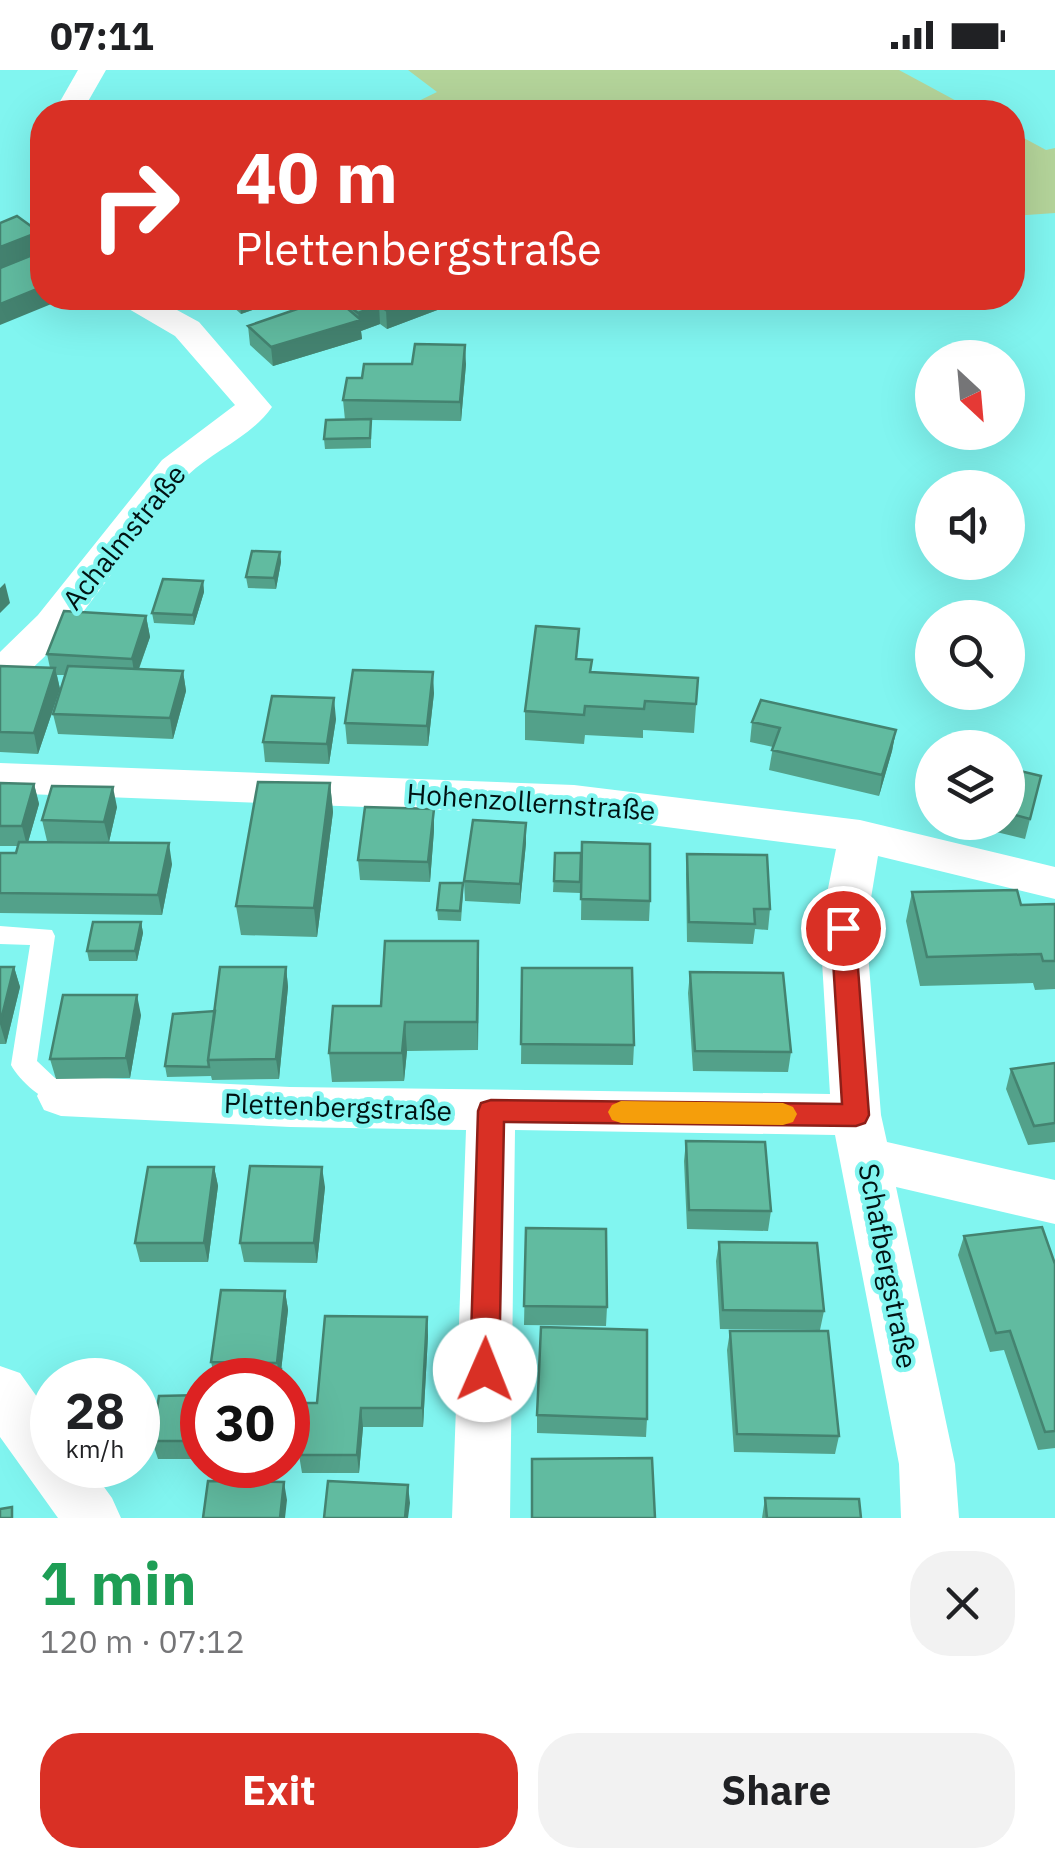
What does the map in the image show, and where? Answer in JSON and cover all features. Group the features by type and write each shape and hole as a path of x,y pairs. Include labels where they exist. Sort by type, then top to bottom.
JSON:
{"street":[{"path":"75,100 92,70"},
{"name":"Achalmstraße","path":"0,675 52,624 176,468 255,407 187,329 154,310"},
{"name":"Hohenzollernstraße","path":"0,778 574,800 860,836 1055,883"},
{"name":"Schafbergstraße","path":"860,836 843,928 861,1137 928,1464 930,1518"},
{"name":"Plettenbergstraße","path":"61,1096 290,1107 491,1111 861,1137 1055,1202"},
{"path":"481,1518 491,1111"},
{"path":"0,1391 30,1432"},
{"path":"70,1488 92,1518"}],"lane":[{"path":"0,935 43,936 24,1066 61,1096"}],"green space":[{"path":"408,70 899,70 955,100 421,100 437,92"},
{"path":"1025,139 1046,150 1055,148 1055,213 1025,215"}],"building":[{"path":"17,216 30,225 30,235 0,247 0,223"},
{"path":"30,256 30,292 0,304 0,268"},
{"path":"294,310 349,310 361,320 271,347 248,326"},
{"path":"415,344 465,345 460,402 343,400 347,378 362,378 364,364 412,364"},
{"path":"371,419 370,438 324,439 326,420"},
{"path":"252,551 280,552 274,578 246,577"},
{"path":"163,579 203,581 193,615 152,613"},
{"path":"64,611 146,616 132,659 47,654"},
{"path":"536,626 579,629 576,659 592,660 590,672 698,678 696,704 645,701 644,709 585,706 584,715 525,711"},
{"path":"0,666 55,668 34,733 0,732"},
{"path":"68,666 183,671 170,718 53,714"},
{"path":"353,670 433,672 427,726 345,723"},
{"path":"272,696 334,698 327,744 263,742"},
{"path":"761,700 896,730 882,775 772,750 780,728 752,722"},
{"path":"1025,772 1041,776 1030,819 1025,818"},
{"path":"258,782 330,783 314,908 236,906"},
{"path":"0,783 34,784 22,826 0,826"},
{"path":"52,786 113,787 104,822 42,820"},
{"path":"365,807 434,809 428,862 358,860"},
{"path":"473,820 526,823 520,884 464,881"},
{"path":"19,842 169,843 158,895 0,893 0,853 16,853"},
{"path":"582,842 650,844 650,901 581,899"},
{"path":"555,853 581,853 580,882 554,881"},
{"path":"687,854 767,855 770,909 754,909 755,924 689,922"},
{"path":"440,883 463,883 460,911 437,910"},
{"path":"1017,890 1021,905 1055,904 1055,961 1043,961 1041,954 927,957 912,892"},
{"path":"93,922 141,922 135,951 87,951"},
{"path":"385,941 478,941 477,1022 405,1022 402,1053 329,1053 333,1006 381,1006"},
{"path":"0,967 14,967 0,1024"},
{"path":"220,967 286,967 276,1059 208,1060"},
{"path":"522,968 632,968 634,1045 521,1044"},
{"path":"690,972 783,973 791,1052 695,1051"},
{"path":"63,995 137,995 126,1058 50,1059"},
{"path":"215,1011 209,1067 165,1066 173,1014"},
{"path":"1055,1063 1055,1123 1034,1126 1011,1069"},
{"path":"686,1141 765,1142 771,1211 689,1210"},
{"path":"250,1166 322,1167 314,1243 240,1243"},
{"path":"148,1167 214,1167 204,1243 135,1243"},
{"path":"1042,1227 1055,1264 1055,1431 1045,1432 1010,1331 996,1333 964,1236"},
{"path":"526,1228 606,1229 607,1307 524,1306"},
{"path":"719,1242 817,1243 824,1311 723,1310"},
{"path":"221,1290 285,1291 278,1358 212,1358"},
{"path":"325,1316 427,1317 422,1408 361,1408 357,1455 310,1455 310,1403 317,1403"},
{"path":"541,1327 647,1330 647,1419 537,1415"},
{"path":"730,1331 828,1331 839,1436 737,1434"},
{"path":"160,1396 180,1396 180,1441 160,1441"},
{"path":"652,1458 655,1518 532,1518 532,1459"},
{"path":"328,1481 408,1485 405,1518 324,1518"},
{"path":"207,1488 283,1488 280,1518 203,1518"},
{"path":"765,1498 859,1499 861,1518 767,1518"},
{"path":"12,1507 12,1518 0,1518 0,1509"}],"slow traffic":[{"path":"621,1112 783,1114"}],"route":[{"path":"485,1370 491,1111 856,1115 843,928"}]}
